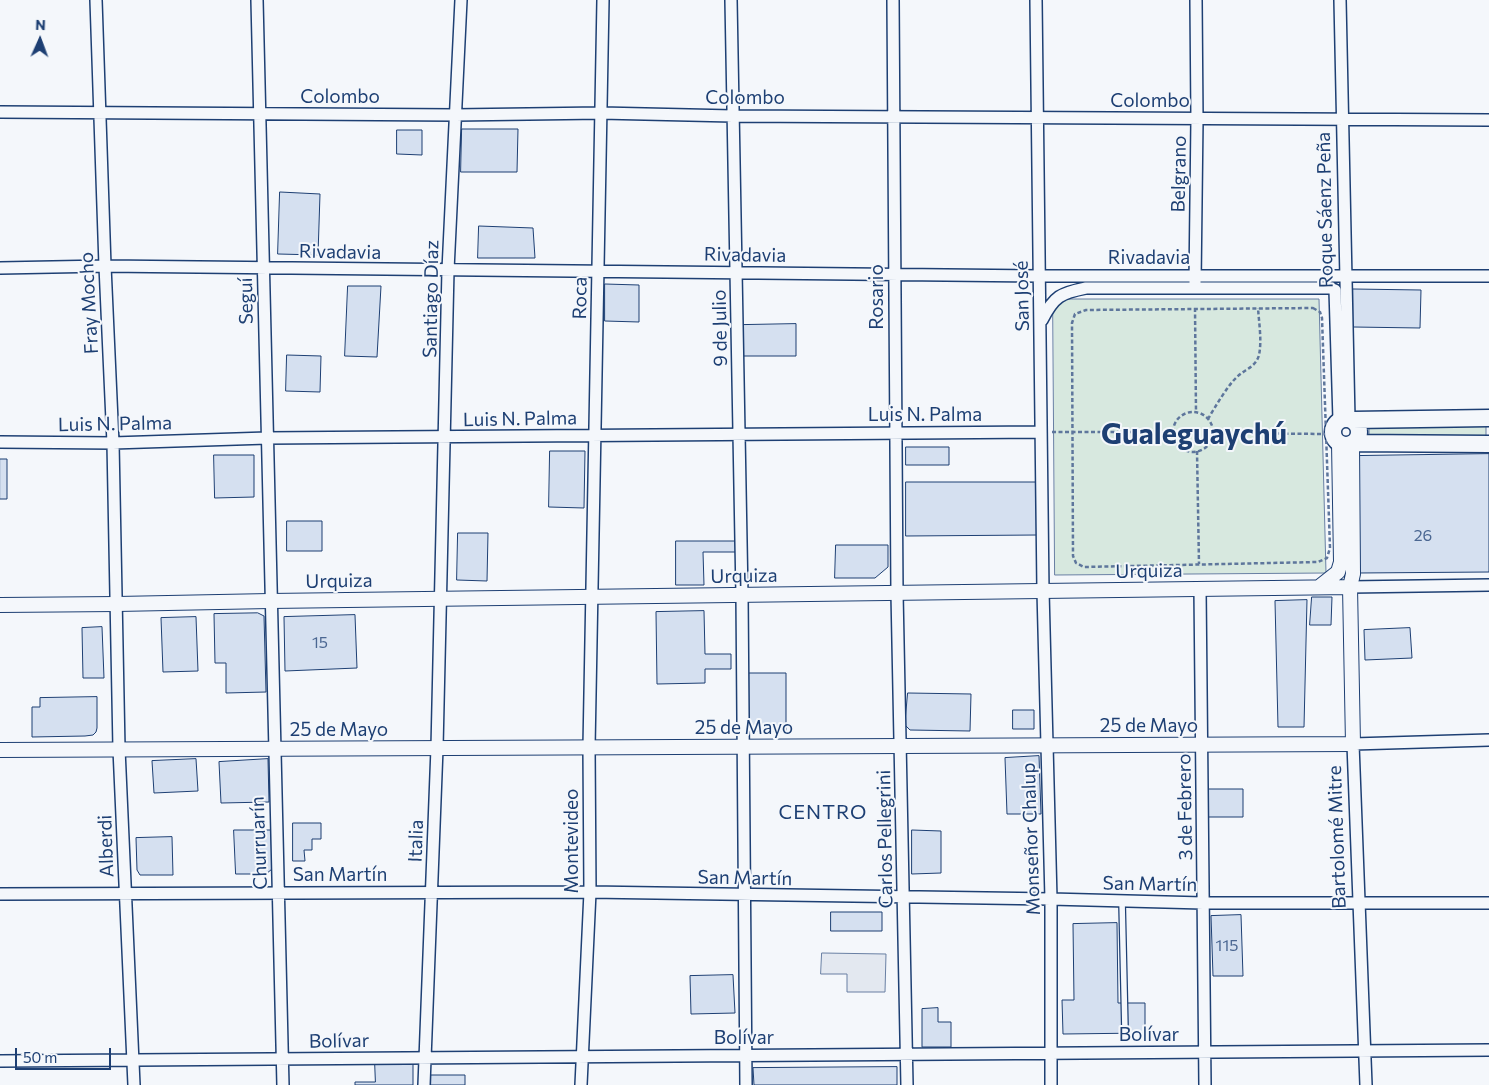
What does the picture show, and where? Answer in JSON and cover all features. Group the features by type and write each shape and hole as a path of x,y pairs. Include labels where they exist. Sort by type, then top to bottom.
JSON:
{"main road":[{"path":"1343,432 1489,418"},
{"path":"1343,432 1489,444"}],"street":[{"name":"Fray Mocho","path":"96,0 113,443 117,604"},
{"name":"Seguí","path":"257,0 270,601"},
{"name":"Santiago Díaz","path":"442,599 448,270 461,0"},
{"name":"Roca","path":"593,597 603,0"},
{"name":"9 de Julio","path":"731,0 742,595 746,1085"},
{"name":"Rosario","path":"893,0 897,593"},
{"name":"San José","path":"1036,0 1043,592"},
{"name":"Belgrano","path":"1195,288 1196,0"},
{"name":"Roque Sáenz Peña","path":"1340,0 1345,276 1343,432 1353,574 1350,587"},
{"name":"Colombo","path":"0,112 1489,120"},
{"name":"Rivadavia","path":"0,268 105,266 1039,276 1489,276"},
{"name":"Rivadavia","path":"1041,322 1049,306 1065,292 1086,288 1330,288 1335,290 1343,432"},
{"name":"Luis N. Palma","path":"0,442 113,443 267,438 1041,432"},
{"path":"1319,587 1338,572 1342,562 1343,432"},
{"name":"Urquiza","path":"0,605 1489,585"},
{"name":"Bartolomé Mitre","path":"1350,587 1358,904 1366,1051 1366,1085"},
{"name":"3 de Febrero","path":"1200,589 1205,1085"},
{"name":"Monseñor Chalup","path":"1043,592 1051,899 1052,1085"},
{"name":"Carlos Pellegrini","path":"897,593 907,1085"},
{"name":"Montevideo","path":"582,1085 590,892 589,747 593,597"},
{"name":"Italia","path":"424,1085 442,599"},
{"name":"Churruarín","path":"270,601 283,1085"},
{"name":"Alberdi","path":"117,604 120,749 134,1085"},
{"name":"25 de Mayo","path":"0,750 1353,744 1489,740"},
{"name":"San Martín","path":"0,894 590,892 1203,903 1489,903"},
{"name":"Bolívar","path":"0,1060 1489,1050"}],"lane":[{"path":"1122,901 1125,1031"}],"path":[{"path":"1195,308 1196,412"},
{"path":"1208,419 1232,382 1248,369 1258,357 1260,345 1258,308"},
{"path":"1313,308 1320,312 1322,318 1343,432 1330,548 1326,558 1318,562 1084,566 1076,564 1073,556 1072,432 1072,323 1075,314 1086,310 1313,308"},
{"path":"1196,412 1208,419 1213,433 1210,442 1205,448 1197,452 1188,451 1180,447 1175,440 1173,432 1179,418 1186,413 1196,412"},
{"path":"1041,432 1173,432"},
{"path":"1213,433 1343,432"},
{"path":"1197,452 1198,564"}],"shaded area":[{"path":"1053,299 1319,299 1326,573 1055,575"},
{"path":"1486,426 1486,436 1369,437 1369,427"},
{"path":"822,953 886,954 885,992 847,992 847,974 821,974"}],"building":[{"path":"462,129 518,129 517,172 461,172"},
{"path":"397,130 422,130 422,155 397,154"},
{"path":"280,192 320,194 318,255 278,254"},
{"path":"479,226 533,228 535,258 478,258"},
{"path":"605,284 639,285 639,322 605,321"},
{"path":"348,286 381,286 377,357 345,356"},
{"path":"1353,289 1421,290 1420,328 1353,327"},
{"path":"796,324 796,356 743,356 743,325"},
{"path":"287,355 321,356 320,392 286,391"},
{"path":"906,447 949,447 949,465 906,465"},
{"path":"550,451 585,451 584,508 549,507"},
{"path":"1489,454 1489,572 1358,573 1356,456"},
{"path":"214,455 254,455 254,497 215,498"},
{"path":"0,459 7,459 7,499 0,499"},
{"path":"906,482 1037,482 1037,535 906,536"},
{"path":"287,521 322,521 322,551 287,551"},
{"path":"458,533 488,533 487,581 457,580"},
{"path":"676,541 741,541 741,552 703,552 704,585 676,585"},
{"path":"836,545 888,545 888,567 875,578 835,578"},
{"path":"1312,597 1332,597 1331,625 1310,625"},
{"path":"1307,600 1304,727 1278,727 1275,601"},
{"path":"704,611 705,654 731,654 731,669 705,669 705,683 657,684 656,612"},
{"path":"258,613 264,616 266,692 226,693 226,663 215,663 214,614"},
{"path":"355,615 357,668 285,671 284,617"},
{"path":"196,617 198,671 163,672 161,618"},
{"path":"102,627 104,678 83,678 82,628"},
{"path":"1410,628 1412,658 1365,660 1364,630"},
{"path":"749,673 786,673 786,731 749,731"},
{"path":"908,693 971,694 970,731 910,730 905,725"},
{"path":"97,697 97,728 93,735 32,737 32,707 40,707 40,698"},
{"path":"1013,710 1034,710 1034,729 1013,729"},
{"path":"1039,756 1041,814 1007,814 1005,758"},
{"path":"196,759 198,791 154,793 152,761"},
{"path":"268,759 269,802 221,803 219,762"},
{"path":"1208,789 1243,789 1243,817 1208,817"},
{"path":"293,823 321,823 321,839 312,839 312,850 304,850 305,861 293,861"},
{"path":"234,830 271,830 272,869 266,874 236,874"},
{"path":"912,830 941,831 941,873 912,874"},
{"path":"172,837 173,875 140,875 137,870 136,838"},
{"path":"831,912 882,912 882,931 831,931"},
{"path":"1241,915 1243,976 1213,976 1211,916"},
{"path":"1117,923 1118,1003 1145,1003 1145,1033 1063,1034 1062,1000 1074,1000 1073,924"},
{"path":"733,975 735,1013 691,1014 690,976"},
{"path":"938,1008 938,1022 951,1022 951,1047 922,1047 922,1009"},
{"path":"375,1062 413,1062 413,1085 355,1085 355,1082 375,1082"},
{"path":"897,1067 897,1085 754,1085 753,1068"},
{"path":"431,1075 465,1075 465,1085 431,1085"}],"district":[{"name":"Gualeguaychú","path":"1194,434"},
{"name":"CENTRO","path":"823,812"}]}
